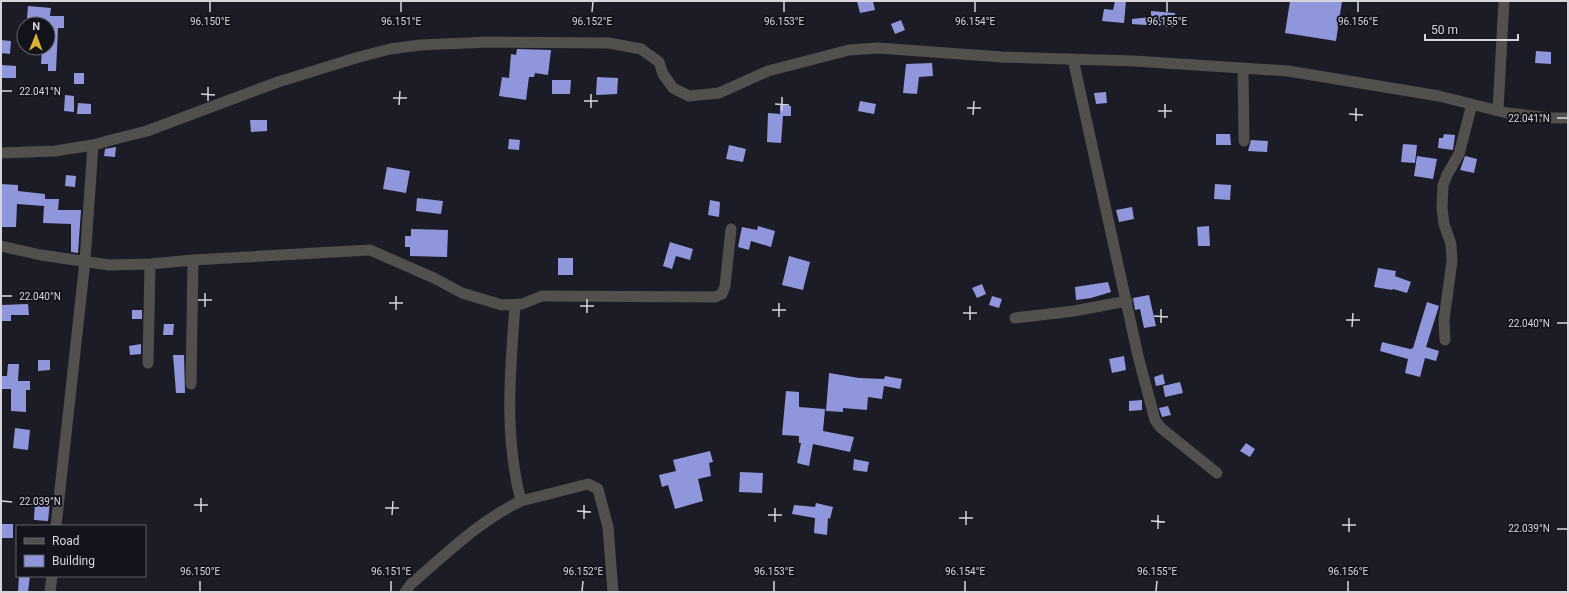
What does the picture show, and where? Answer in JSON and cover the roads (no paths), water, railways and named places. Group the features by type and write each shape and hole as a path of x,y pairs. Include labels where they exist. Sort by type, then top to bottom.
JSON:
{"street":[{"path":"1498,110 1504,1"},
{"path":"1,153 56,151 93,145 147,130 278,82 351,59 390,49 420,45 563,42 609,43 641,49 659,62 663,74 673,88 689,96 719,93 768,71 862,48 878,48 1002,57 1134,60 1288,71 1439,96 1498,110 1551,118 1568,118"},
{"path":"1073,59 1138,356 1155,420 1161,428 1217,473"},
{"path":"1243,68 1244,141"},
{"path":"1444,340 1447,293 1452,261 1451,244 1444,224 1442,208 1443,185 1459,154 1472,104"},
{"path":"56,525 85,261 93,145"},
{"path":"1,246 109,265 150,264 193,260 370,250 434,278 462,293 502,305 515,306 548,296 714,297 722,294 725,286 731,229"},
{"path":"191,384 193,260"},
{"path":"148,362 150,264"},
{"path":"1015,318 1074,311 1126,301"},
{"path":"515,306 509,380 510,423 512,459 520,501"},
{"path":"405,592 411,584 468,535 500,511 520,501 588,484 598,489 603,505 608,527 613,592"},
{"path":"50,592 52,577"}]}
